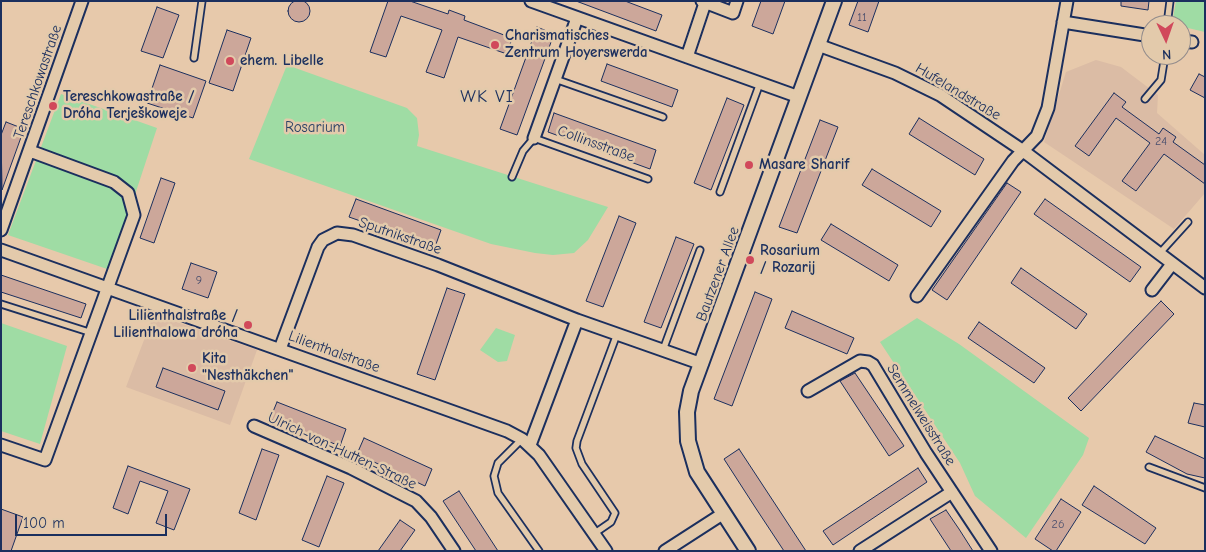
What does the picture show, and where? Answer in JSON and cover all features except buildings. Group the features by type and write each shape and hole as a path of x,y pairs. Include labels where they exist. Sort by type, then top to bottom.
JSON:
{"street":[{"name":"Tereschkowastraße","path":"1,230 82,1"},
{"path":"531,1 799,96"},
{"path":"687,57 703,2 733,13 737,1"},
{"name":"Bautzener Allee","path":"748,551 697,472 688,441 687,412 691,391 834,1"},
{"path":"917,296 966,225 1022,150 1036,136 1048,108 1067,1"},
{"name":"Collinsstraße","path":"534,138 577,18"},
{"path":"1064,22 1141,34"},
{"name":"Hufelandstraße","path":"818,45 895,73 921,85 956,106 1022,150 1205,288"},
{"path":"1,445 45,460 134,215 128,192 114,182 30,151"},
{"name":"Sputnikstraße","path":"280,349 318,247 323,240 337,233 353,235 430,262 577,320 702,364"},
{"name":"Lilienthalstraße","path":"1,250 445,408 526,442"},
{"path":"1152,290 1172,264"},
{"path":"577,320 526,442 595,533 606,551"},
{"name":"Semmelweisstraße","path":"808,390 854,363 868,362 873,366 991,551"},
{"name":"Ulrich-von-Hutten-Straße","path":"254,426 352,468 416,501 431,517 454,551"},
{"path":"860,551 952,492"},
{"path":"671,549 724,513"}],"lane":[{"path":"194,58 202,1"},
{"path":"1168,15 1170,1"},
{"path":"1145,99 1161,80 1164,65"},
{"path":"555,79 662,117"},
{"path":"720,192 760,83"},
{"name":"Collinsstraße","path":"512,177 523,150 534,138 648,179"},
{"path":"1159,254 1188,222"},
{"path":"663,350 700,250"},
{"path":"1,304 92,333"},
{"path":"595,533 615,517 615,513 582,464 576,448 617,334"},
{"path":"526,442 498,463 494,476 498,493 539,551"},
{"path":"1149,467 1205,488"}],"shaded area":[{"path":"1096,60 1121,67 1158,95 1157,113 1205,155 1205,193 1174,229 1044,142 1066,72"},
{"name":"Kita \"Nesthäkchen\"","path":"154,314 257,350 230,425 126,387"}],"green space":[{"path":"1176,1 1205,1 1205,32 1191,29 1191,15 1174,15"},
{"name":"Rosarium","path":"287,65 407,108 417,118 419,135 417,146 608,207 588,240 574,253 553,255 535,253 491,244 249,159"},
{"path":"61,94 157,128 110,270 8,235"},
{"path":"917,318 959,344 1089,438 1083,455 1026,538 975,496 960,463 880,342"},
{"path":"1,323 67,346 40,444 1,431"},
{"path":"496,328 515,335 507,361 498,362 480,350"}],"place":[{"name":"Charismatisches Zentrum Hoyerswerda","path":"495,45"},
{"name":"ehem. Libelle","path":"230,61"},
{"name":"Tereschkowastraße / Dróha Terješkoweje","path":"53,106"},
{"name":"Masare Sharif","path":"749,165"},
{"name":"Rosarium / Rozarij","path":"750,260"},
{"name":"Lilienthalstraße / Lilienthalowa dróha","path":"248,325"},
{"name":"Kita \"Nesthäkchen\"","path":"192,368"}],"district":[{"name":"WK VI","path":"487,97"}]}
